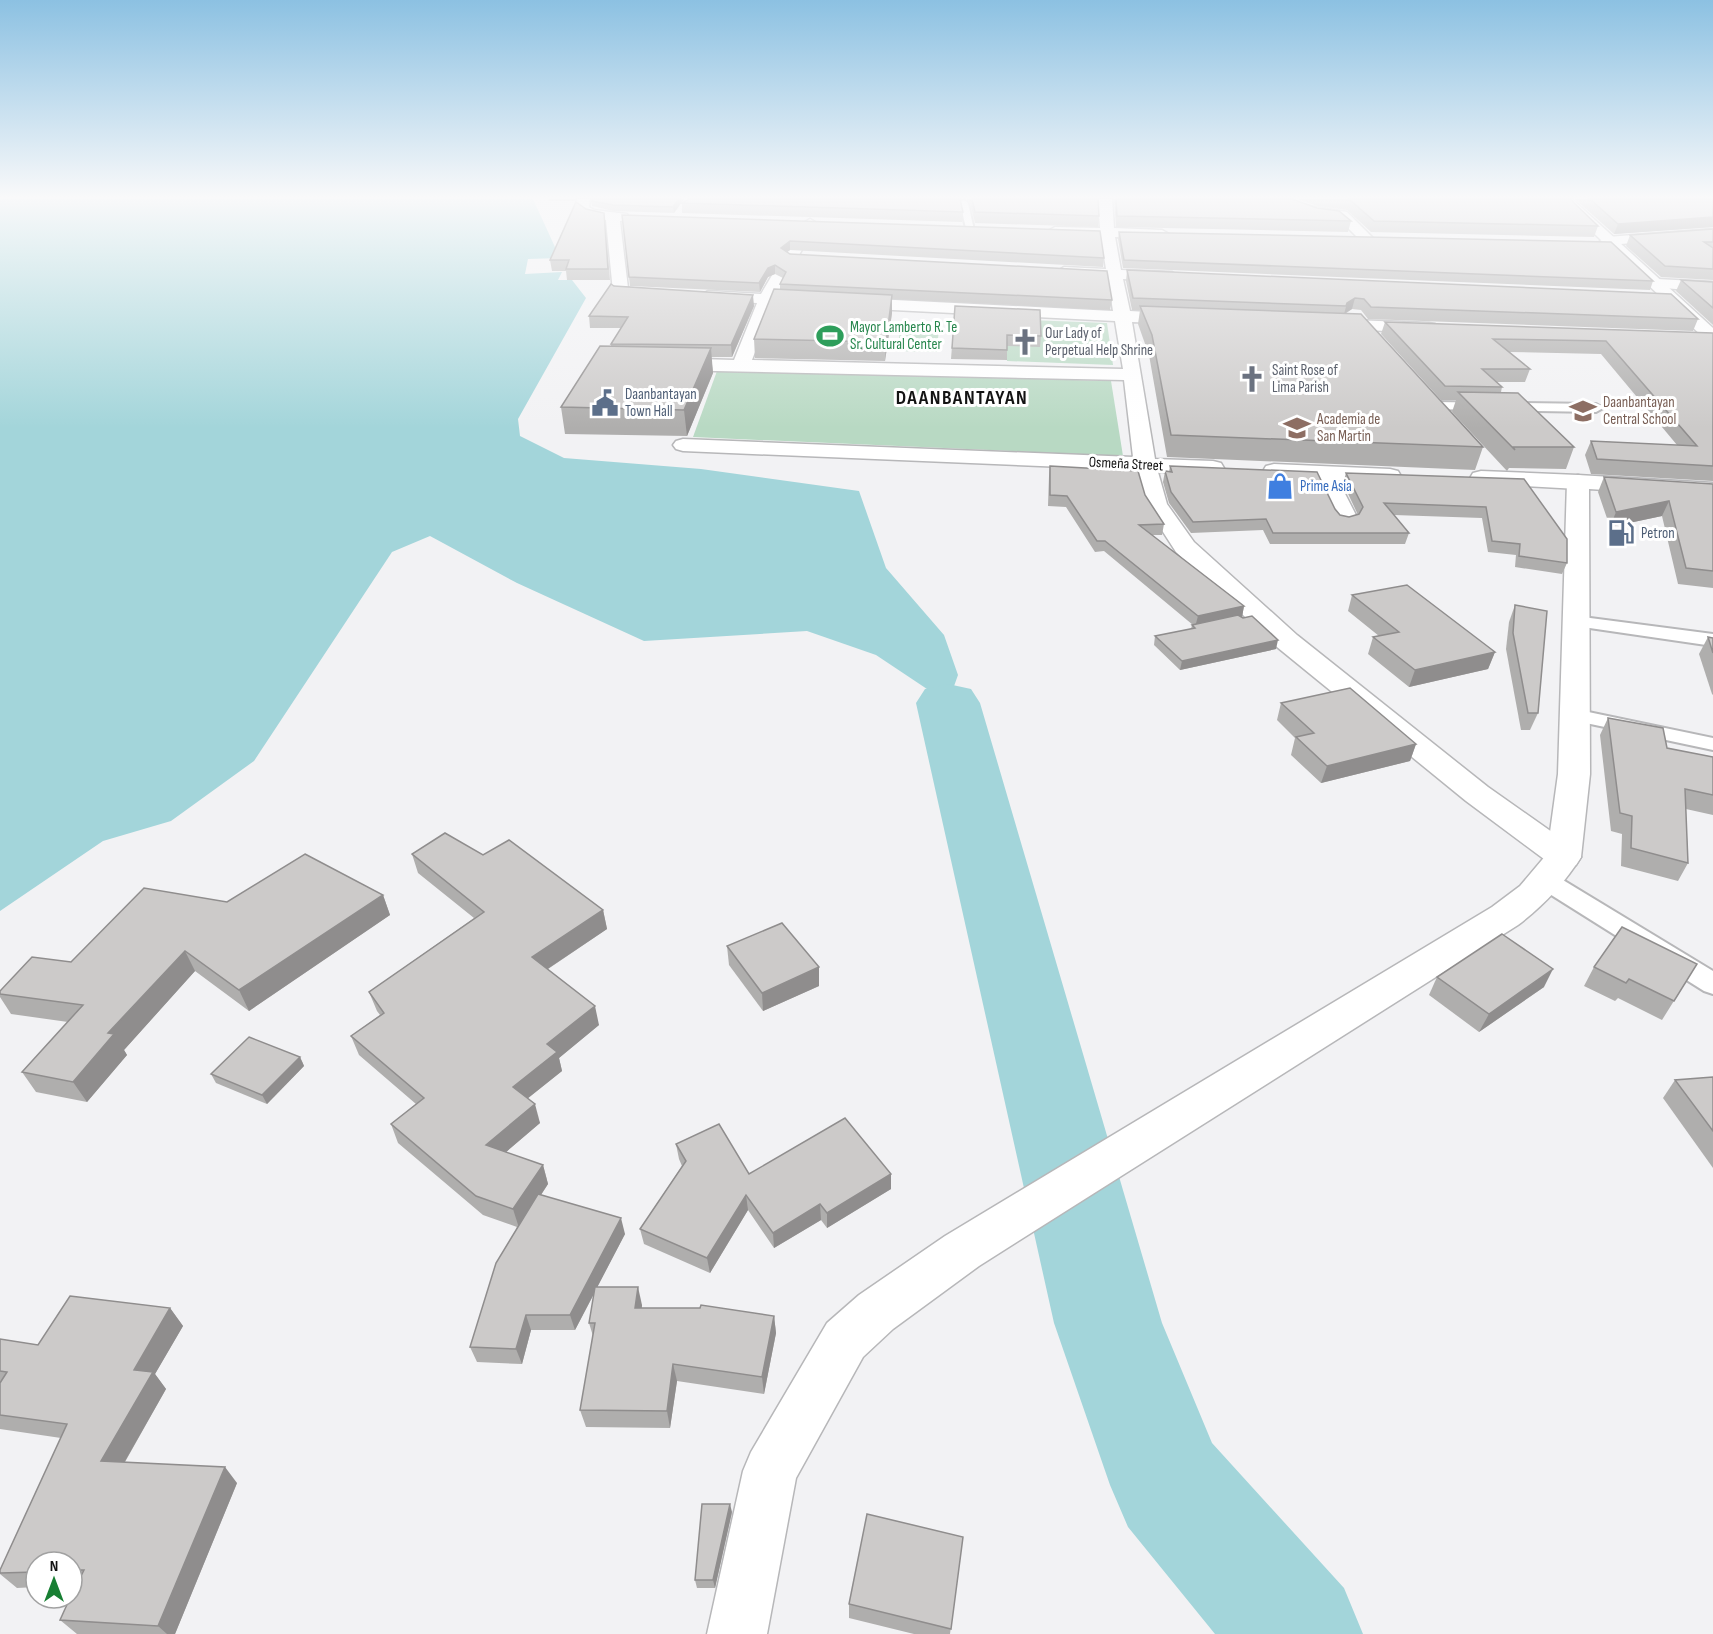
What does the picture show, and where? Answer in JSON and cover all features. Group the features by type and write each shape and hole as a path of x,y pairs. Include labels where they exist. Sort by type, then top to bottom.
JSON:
{"street":[{"path":"619,275 621,292 1202,320"},
{"path":"741,365 767,298 779,275"},
{"path":"1113,275 1133,375 1145,465 1156,504 1185,547 1287,641 1477,795 1555,868"},
{"path":"1135,275 1183,278"},
{"path":"1639,275 1653,290 1672,298 1713,338"},
{"path":"1653,290 1713,287"},
{"path":"1346,309 1376,342"},
{"path":"1316,324 1444,329"},
{"path":"1690,338 1713,338"},
{"path":"650,364 1133,375"},
{"path":"1420,390 1450,424"},
{"name":"Osmeña Street","path":"683,445 961,455 1228,469"},
{"path":"1482,460 1497,478"},
{"path":"1252,470 1416,476"},
{"path":"1324,474 1347,519"},
{"path":"1462,477 1713,490"},
{"path":"737,1634 770,1471 845,1340 876,1312 962,1251 1505,916 1533,896 1555,868 1574,774 1578,482"}],"lane":[{"path":"1435,406 1596,408"},
{"path":"1575,621 1713,640"},
{"path":"1574,715 1713,744"},
{"path":"1555,868 1713,984"}],"green space":[{"path":"1005,319 1107,323 1113,365 1007,361"},
{"path":"901,325 939,326 937,352 897,351"},
{"path":"717,371 1111,381 1123,456 693,437"}],"water":[{"path":"0,275 560,275 558,280 572,280 586,298 518,419 520,436 564,458 701,469 859,491 886,568 944,635 958,675 948,703 876,655 807,631 644,641 517,583 430,536 392,552 254,761 171,821 103,841 0,911"}],"building":[{"path":"629,275 764,275 759,283"},
{"path":"784,275 1108,275 1112,300 780,284"},
{"path":"1128,275 1246,275 1671,294 1698,319 1371,307 1364,299 1355,298 1346,306 1133,298"},
{"path":"1508,275 1647,275 1653,281"},
{"path":"1681,280 1713,282 1713,308"},
{"path":"611,284 753,295 731,345 611,344 628,317 589,316"},
{"path":"774,289 892,295 886,342 754,339"},
{"path":"955,306 1040,310 1041,336 1007,335 1007,350 952,348"},
{"path":"1140,306 1361,314 1483,447 1171,435 1152,335"},
{"path":"1385,322 1713,333 1713,466 1597,459 1591,441 1697,446 1606,341 1493,339 1530,369 1482,369 1502,387 1445,386"},
{"path":"600,346 711,348 684,410 561,407"},
{"path":"1458,392 1518,393 1574,447 1513,447 1515,450"},
{"path":"1050,466 1138,471 1145,495 1164,524 1139,525 1244,606 1198,616 1105,541 1097,541 1067,496 1050,495"},
{"path":"1170,466 1317,472 1335,509 1340,515 1349,517 1359,514 1363,507 1346,473 1524,479 1567,539 1567,563 1519,556 1520,544 1492,541 1486,507 1384,503 1409,533 1273,533 1266,519 1193,522 1171,492 1165,471 1172,472"},
{"path":"1604,477 1713,484 1713,571 1686,568 1669,501 1616,512"},
{"path":"1407,585 1495,652 1415,670 1373,637 1399,632 1352,595"},
{"path":"1515,605 1547,611 1538,713 1528,713 1513,633"},
{"path":"1238,615 1243,618 1252,616 1278,640 1182,661 1155,636 1195,628 1192,625"},
{"path":"1708,637 1713,638 1713,653"},
{"path":"1350,688 1416,744 1327,766 1296,737 1314,733 1281,703"},
{"path":"1608,718 1663,728 1667,748 1713,757 1713,795 1685,789 1688,863 1631,848 1632,816 1620,813"},
{"path":"445,833 483,855 509,840 603,910 532,957 595,1006 547,1044 557,1052 513,1087 535,1104 486,1145 543,1165 513,1209 476,1196 391,1124 424,1098 351,1036 384,1013 369,992 484,912 412,854"},
{"path":"305,854 383,895 239,990 185,951 108,1033 114,1034 73,1082 22,1072 83,1005 0,994 0,991 32,957 71,962 144,888 227,902"},
{"path":"782,923 819,967 762,993 727,946"},
{"path":"1622,927 1697,964 1674,1001 1629,979 1626,983 1594,967"},
{"path":"1502,934 1553,969 1489,1014 1437,977"},
{"path":"249,1037 300,1057 262,1095 211,1074"},
{"path":"1713,1077 1713,1131 1675,1080"},
{"path":"845,1118 891,1174 827,1213 820,1204 773,1233 746,1195 707,1258 640,1229 686,1161 676,1144 719,1124 749,1174"},
{"path":"538,1194 621,1218 570,1315 526,1315 516,1349 470,1347 496,1263"},
{"path":"595,1287 638,1287 635,1308 700,1308 701,1305 774,1316 762,1377 673,1364 667,1411 580,1410 595,1323 589,1323"},
{"path":"70,1296 170,1308 134,1370 153,1372 101,1461 225,1467 158,1626 60,1620 65,1610 84,1610 84,1550 24,1550 24,1572 0,1573 67,1424 0,1415 0,1383 7,1372 0,1371 0,1339 38,1345"},
{"path":"702,1504 730,1504 713,1580 695,1580"},
{"path":"867,1514 963,1537 951,1629 849,1604"}],"waterway":[{"path":"948,703 1108,1323 1170,1485 1298,1634"}],"place":[{"name":"Mayor Lamberto R. Te Sr. Cultural Center","path":"830,336"},
{"name":"Our Lady of Perpetual Help Shrine","path":"1025,342"},
{"name":"Saint Rose of Lima Parish","path":"1252,379"},
{"name":"Daanbantayan Town Hall","path":"605,403"},
{"name":"Daanbantayan Central School","path":"1583,411"},
{"name":"Academia de San Martin","path":"1297,428"},
{"name":"Prime Asia","path":"1280,486"},
{"name":"Petron","path":"1621,533"}],"district":[{"name":"DAANBANTAYAN","path":"962,398"}]}
